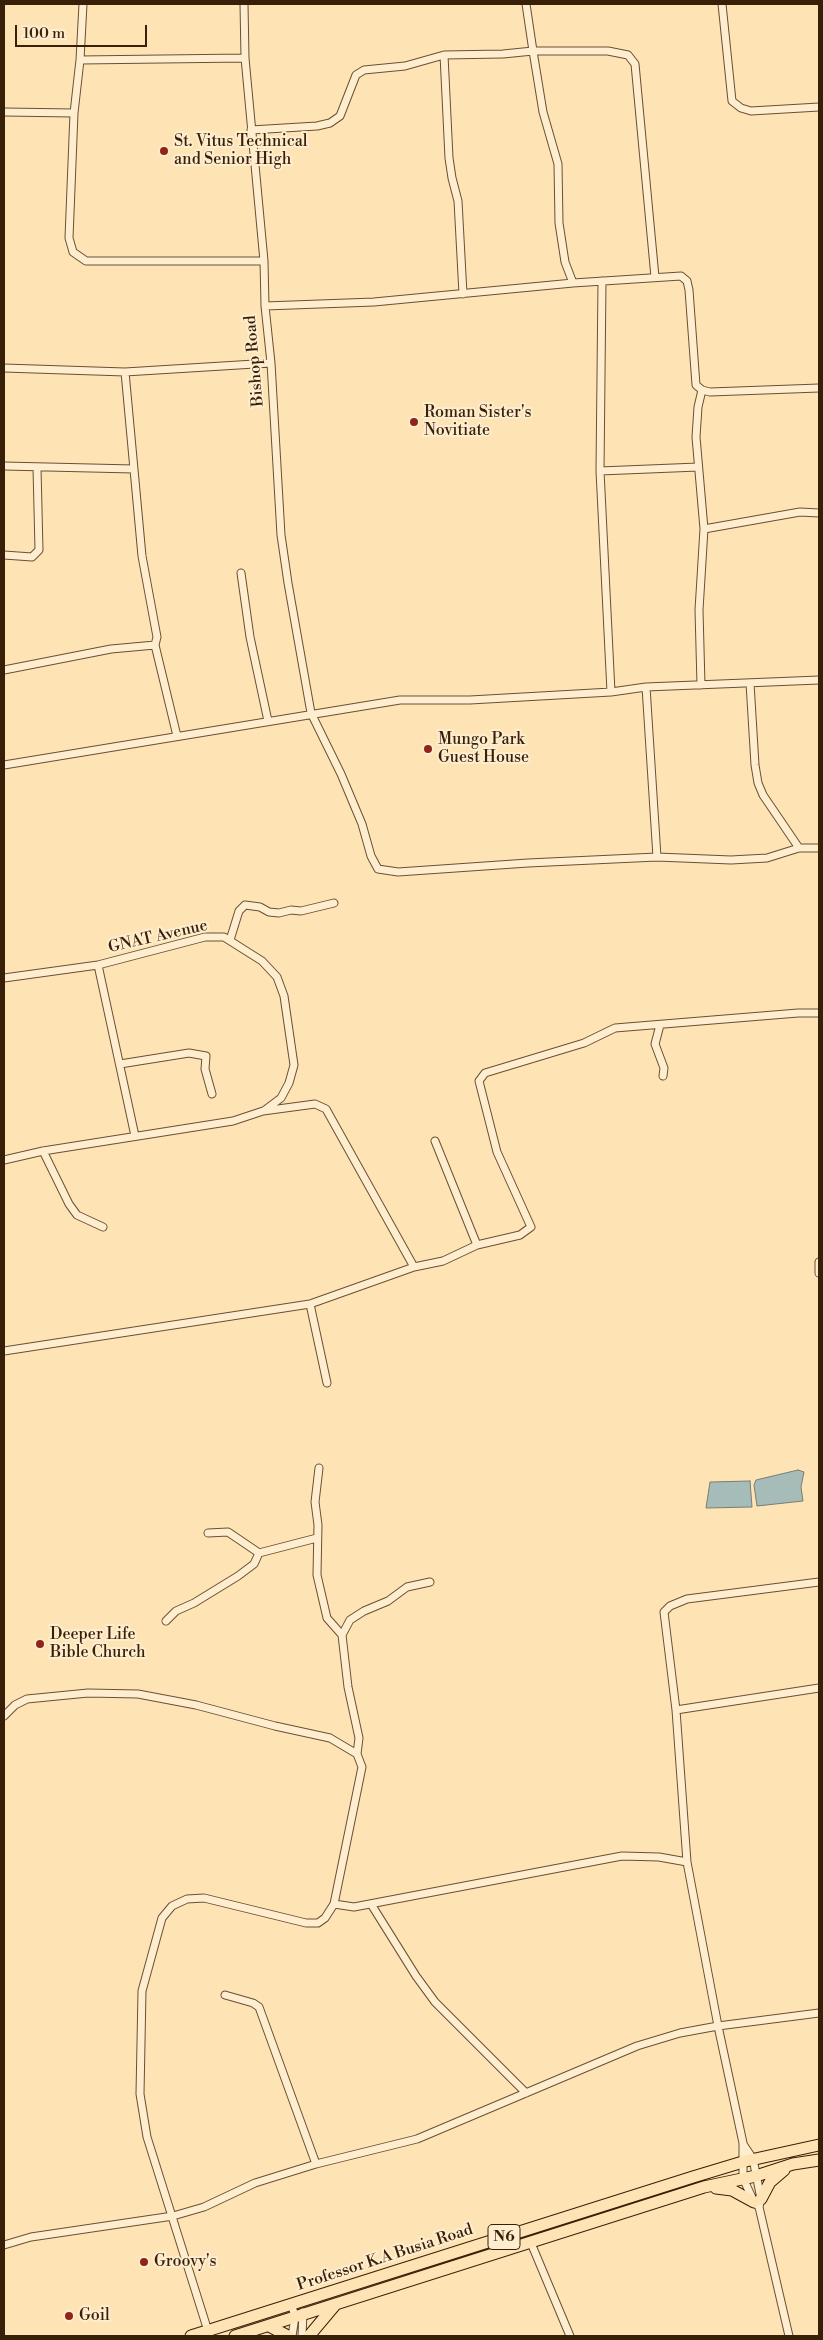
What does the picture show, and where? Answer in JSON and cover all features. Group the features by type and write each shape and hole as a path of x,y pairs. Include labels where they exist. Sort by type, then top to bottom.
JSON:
{"main road":[{"name":"Professor K.A Busia Road","path":"235,2336 269,2326 298,2310 530,2228 741,2162 819,2145"},
{"name":"Professor K.A Busia Road","path":"191,2336 298,2310 336,2304 704,2187 756,2176 793,2164 819,2160"},
{"path":"704,2187 732,2190 758,2203 770,2182 793,2164"},
{"path":"309,2336 336,2304"},
{"path":"269,2326 288,2336"}],"street":[{"path":"83,4 80,60 74,112 69,238 73,252 86,261 264,261"},
{"name":"Bishop Road","path":"244,4 244,58 264,261 265,306 271,363 281,535 311,713 341,774 362,824 371,856 378,869 398,872 657,857"},
{"path":"526,4 543,112 558,164 561,233 565,262 573,283"},
{"path":"722,4 732,101 741,108 751,110 819,107"},
{"path":"251,130 317,126 330,123 340,116 356,75 364,70 404,66 444,54 608,50 628,55 635,64 655,277"},
{"path":"444,54 449,158 458,201 463,294"},
{"path":"80,60 244,58"},
{"path":"4,112 74,112"},
{"path":"265,306 374,302 573,283 681,276 687,281 696,384 702,390 710,392 819,388"},
{"path":"602,281 600,472 611,692"},
{"path":"4,368 126,372 271,363"},
{"path":"126,372 142,556 157,637 155,645 176,736"},
{"path":"701,685 699,610 704,529 696,437 698,407 702,390"},
{"path":"4,466 134,469"},
{"path":"600,472 698,467"},
{"path":"4,555 32,557 39,550 37,468"},
{"path":"704,529 800,512 819,514"},
{"path":"241,573 250,637 268,721"},
{"path":"4,670 111,649 148,648 155,645"},
{"path":"4,765 311,713 400,700 470,700 611,692 646,687 819,680"},
{"path":"750,683 755,765 758,783 763,795 799,848"},
{"path":"646,687 657,857 731,860 767,858 799,848 819,848"},
{"path":"230,940 239,911 245,904 260,907 269,912 279,912 301,911 334,903"},
{"name":"GNAT Avenue","path":"4,978 98,965 206,937 224,937 230,940 262,961 277,977 284,996 294,1066 289,1083 281,1098 263,1111"},
{"path":"98,965 136,1136"},
{"path":"4,1350 310,1304 414,1267 444,1261 477,1245 520,1235 532,1227 498,1152 479,1081 485,1073 584,1042 615,1028 798,1013 819,1013"},
{"path":"660,1025 655,1044 664,1068 663,1076"},
{"path":"120,1064 190,1053 206,1056 205,1069 212,1094"},
{"path":"4,1160 43,1150 233,1121 263,1111 315,1104 326,1108 414,1267"},
{"path":"435,1140 477,1245"},
{"path":"43,1150 69,1204 77,1215 103,1227"},
{"path":"819,1262 819,1273"},
{"path":"310,1304 327,1383"},
{"path":"319,1468 315,1502 318,1525 317,1575 327,1618 342,1635"},
{"path":"208,1533 228,1532 259,1554"},
{"path":"166,1621 176,1611 194,1604 238,1576 254,1564 259,1554 317,1538"},
{"path":"208,2331 147,2137 140,2094 142,1991 162,1918 172,1906 187,1899 204,1898 306,1923 318,1923 325,1918 334,1904 362,1768 357,1754 359,1738 348,1687 342,1635 350,1620 364,1611 388,1601 408,1587 430,1582"},
{"path":"758,2203 743,2178 741,2162 743,2143 718,2026 687,1862 676,1710 664,1612 670,1606 687,1599 819,1582"},
{"path":"676,1710 819,1688"},
{"path":"4,1716 15,1705 27,1700 88,1693 138,1694 196,1704 275,1726 330,1738 357,1754"},
{"path":"334,1904 354,1907 622,1856 658,1857 687,1862"},
{"path":"371,1904 416,1976 435,2002 526,2093"},
{"path":"225,1995 256,2004 259,2008 316,2164"},
{"path":"4,2245 31,2237 173,2216 204,2207 255,2182 316,2164 417,2139 637,2046 680,2033 718,2026 819,2013"},
{"path":"743,2143 753,2160 758,2203 789,2336"},
{"path":"531,2243 570,2336"},
{"path":"292,2336 298,2310"},
{"path":"298,2310 302,2336"}],"water":[{"path":"798,1470 804,1472 801,1487 803,1501 757,1506 754,1485 756,1480"},
{"path":"750,1481 752,1507 706,1508 710,1482"}],"place":[{"name":"St. Vitus Technical and Senior High","path":"164,151"},
{"name":"Roman Sister's Novitiate","path":"414,422"},
{"name":"Mungo Park Guest House","path":"428,749"},
{"name":"Deeper Life Bible Church","path":"40,1644"},
{"name":"Groovy's","path":"144,2262"},
{"name":"Goil","path":"69,2316"}]}
